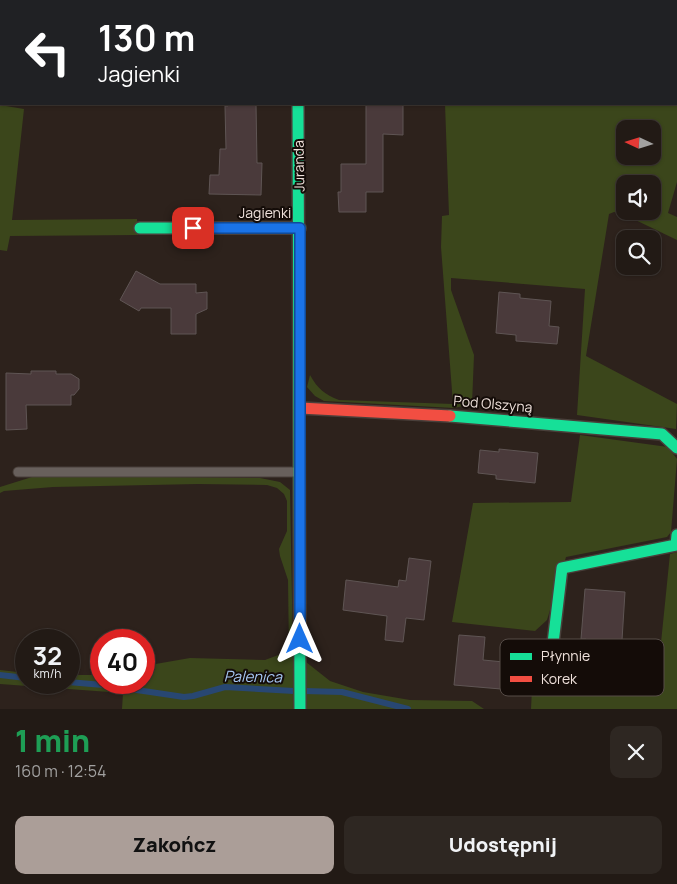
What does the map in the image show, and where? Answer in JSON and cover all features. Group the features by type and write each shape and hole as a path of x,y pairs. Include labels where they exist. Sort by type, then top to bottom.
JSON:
{"street":[{"name":"Juranda","path":"298,105 300,228 300,705"},
{"name":"Jagienki","path":"140,228 300,228"},
{"name":"Pod Olszyną","path":"300,408 456,416 662,434 677,448"},
{"path":"554,639 562,568 676,545 677,535"}],"lane":[{"path":"18,472 299,472"}],"green space":[{"path":"0,105 24,109 12,220 137,219 138,235 10,236 7,251 0,250"},
{"path":"445,105 677,105 677,182 668,213 677,217 677,240 661,232 661,230 656,230 635,220 661,220 661,175 616,175 616,212 609,214 586,356 677,404 676,429 577,415 585,289 451,278 451,290 474,355 472,404 454,408 324,401 315,396 307,387 310,375 322,390 339,400 453,404 441,247 442,216 449,215"},
{"path":"580,435 668,447 677,459 671,532 667,537 566,557 547,620 535,631 452,622 473,503 571,502"},
{"path":"32,477 260,478 280,482 290,490 294,709 122,709 123,694 155,694 155,664 190,658 265,660 289,651 288,580 279,549 287,531 287,501 284,494 277,488 267,485 198,484 53,487 4,491 0,493 0,487"},
{"path":"677,552 677,709 531,709 532,696 664,696 664,639 661,639 670,554"},
{"path":"306,662 330,681 363,692 410,700 472,701 484,709 305,709"},
{"path":"0,670 15,672 15,685 0,684"},
{"path":"80,675 90,675 90,691 80,690"}],"building":[{"path":"256,105 257,163 262,163 261,195 209,194 210,175 219,175 220,149 226,149 225,106"},
{"path":"366,105 403,105 403,135 383,134 383,192 366,192 366,212 339,212 338,192 341,192 341,164 366,164"},
{"path":"136,271 160,284 196,284 196,293 207,292 207,309 196,314 196,334 171,334 171,308 141,308 139,311 120,300"},
{"path":"499,292 520,294 520,298 551,301 549,326 559,327 557,344 516,341 516,335 496,333"},
{"path":"31,371 56,371 56,374 71,374 79,379 79,389 74,395 71,395 71,405 26,405 27,429 6,430 6,373 31,374"},
{"path":"499,449 538,453 535,483 496,479 496,475 478,473 480,450 499,452"},
{"path":"409,558 431,561 424,620 406,618 403,642 385,640 387,616 343,610 346,580 398,587 399,580 406,581"},
{"path":"585,589 625,592 622,639 581,639"},
{"path":"459,635 485,637 483,660 500,662 500,689 454,685"}],"waterway":[{"name":"Palenica","path":"0,675 15,677"},
{"name":"Palenica","path":"80,683 184,697 225,687 294,691"},
{"name":"Palenica","path":"304,691 342,692 408,709"}],"traffic: fast":[{"path":"298,105 300,709"},
{"path":"140,228 300,228"},
{"path":"450,416 662,434 677,448"},
{"path":"554,639 562,568 676,545 677,535"}],"traffic: jam":[{"path":"300,408 450,416"}],"route":[{"path":"193,228 300,228 300,639"}]}
